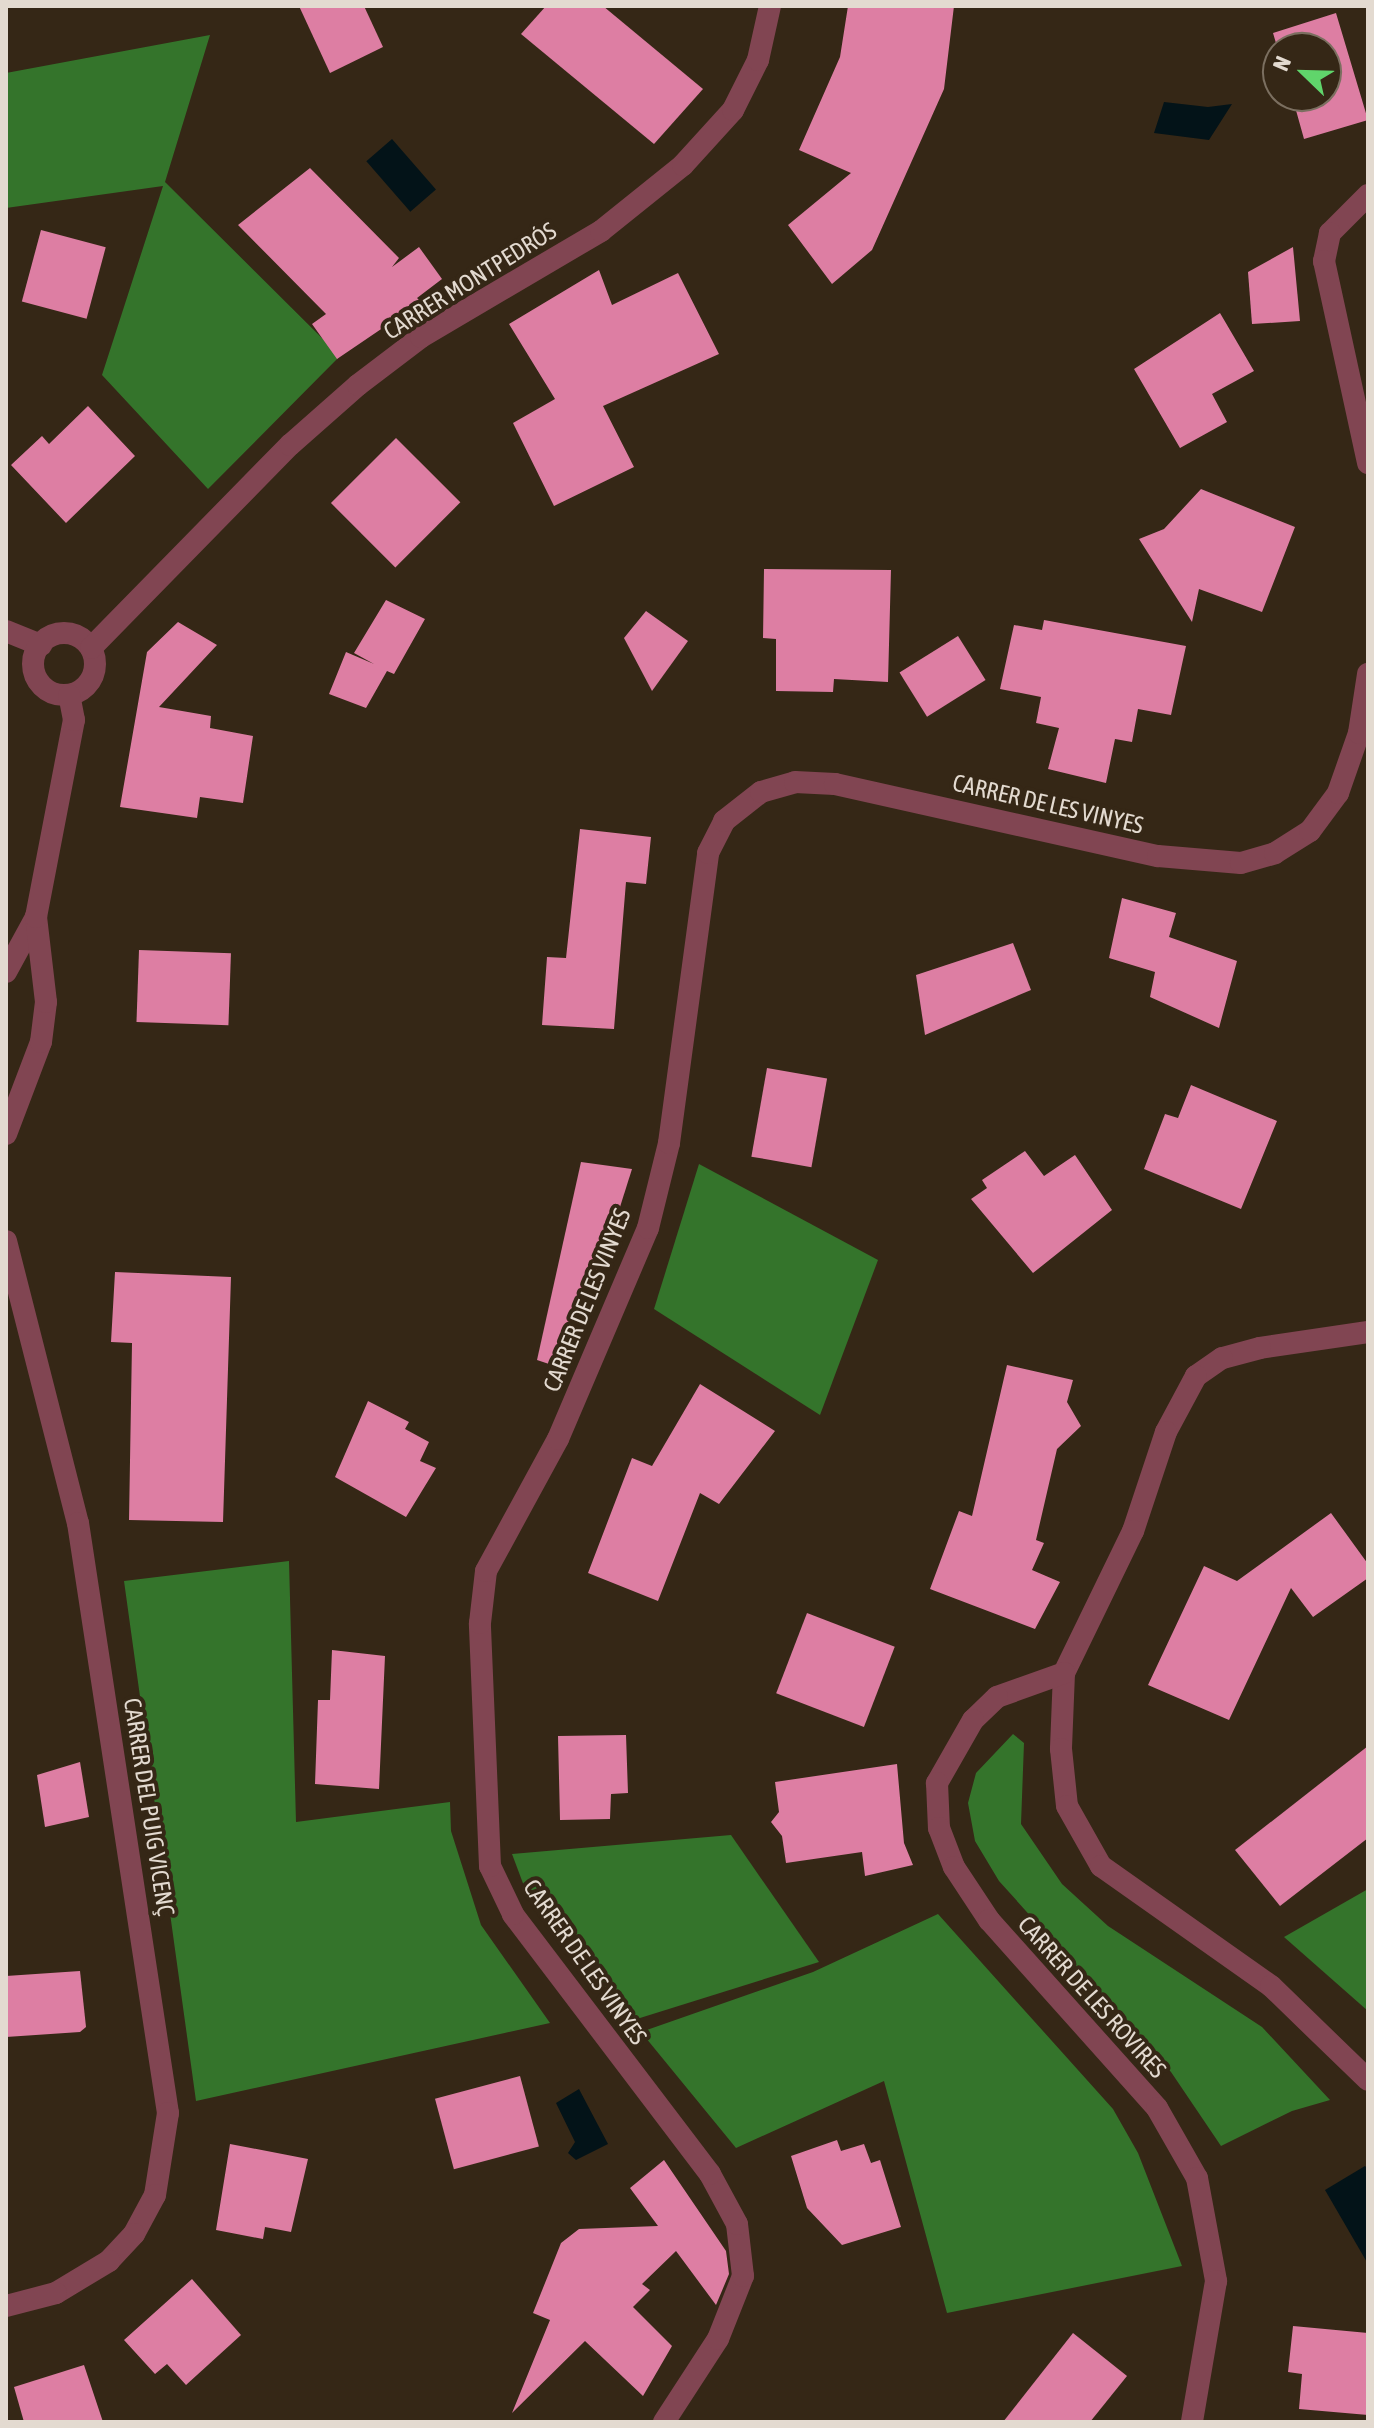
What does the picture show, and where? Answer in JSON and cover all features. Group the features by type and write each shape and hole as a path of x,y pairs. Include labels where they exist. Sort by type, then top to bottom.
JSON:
{"street":[{"name":"CARRER MONTPEDRÓS","path":"91,648 290,445 358,385 421,337 601,231 683,165 733,110 758,60 770,6"},
{"path":"1368,195 1330,233 1324,261 1368,463"},
{"path":"6,631 41,645 73,634 91,648 93,677 69,695 49,691 35,674 41,645"},
{"name":"CARRER DE LES VINYES","path":"664,2422 718,2339 743,2276 737,2224 710,2174 513,1914 490,1866 480,1623 486,1571 558,1439 648,1228 669,1143 708,853 724,821 761,792 795,782 835,784 1158,856 1241,863 1275,853 1310,831 1338,793 1359,733 1368,674"},
{"path":"6,1134 41,1042 46,1002 36,917 74,720 69,695"},
{"path":"6,972 36,917"},
{"name":"CARRER DEL PUIG VICENÇ","path":"6,1241 78,1523 168,2113 155,2195 134,2234 109,2261 56,2293 6,2306"},
{"path":"1368,1332 1248,1351 1222,1358 1196,1376 1166,1432 1133,1531 1064,1673 1061,1749 1067,1806 1101,1866 1271,1986 1368,2080"},
{"name":"CARRER DE LES ROVIRES","path":"1064,1673 997,1697 973,1720 937,1783 939,1828 954,1867 989,1920 1157,2108 1197,2178 1216,2281 1192,2422"}],"green space":[{"path":"210,35 165,182 340,356 208,489 102,375 163,186 6,208 6,73"},
{"path":"699,1164 878,1260 820,1415 654,1309"},
{"path":"289,1561 296,1822 450,1802 451,1831 481,1925 550,2023 196,2101 124,1581"},
{"path":"1013,1734 1024,1743 1021,1824 1062,1884 1108,1926 1262,2027 1330,2100 1292,2111 1221,2146 1171,2072 999,1881 975,1841 968,1803 976,1773"},
{"path":"731,1835 819,1962 624,2023 527,1894 512,1854"},
{"path":"1368,1889 1368,2011 1284,1937"},
{"path":"938,1914 1113,2109 1138,2153 1182,2266 947,2313 884,2081 736,2148 641,2032 813,1972"}],"shaded area":[{"path":"1164,102 1208,107 1232,104 1209,140 1154,133"},
{"path":"392,139 436,190 410,212 366,161"},
{"path":"579,2089 608,2144 576,2160 568,2153 575,2142 556,2103"},
{"path":"1365,2166 1368,2169 1368,2264 1325,2190"}],"building":[{"path":"299,6 364,6 383,47 330,73"},
{"path":"546,6 603,6 703,89 654,144 521,34"},
{"path":"848,6 954,6 944,89 872,250 832,284 788,225 851,173 799,150 840,57"},
{"path":"1336,13 1342,32 1276,32"},
{"path":"1342,33 1368,120 1304,139 1296,112 1342,112"},
{"path":"310,168 399,258 392,267 419,247 442,279 417,298 421,302 337,359 312,324 326,314 238,225"},
{"path":"41,230 106,247 87,319 22,301"},
{"path":"1293,247 1300,321 1252,324 1248,272"},
{"path":"599,270 612,305 678,273 719,354 603,406 634,467 554,506 513,423 555,399 509,324"},
{"path":"1220,313 1254,371 1212,394 1227,422 1180,448 1134,369"},
{"path":"88,406 135,456 66,523 11,465 42,436 49,444"},
{"path":"396,438 460,502 395,567 331,503"},
{"path":"1201,489 1295,527 1262,612 1199,589 1192,622 1139,539 1164,529"},
{"path":"764,569 891,570 888,682 834,679 833,692 776,691 776,639 763,638"},
{"path":"386,600 425,619 394,674 387,671 366,708 329,694 346,652 374,664 354,653"},
{"path":"646,611 688,641 652,691 624,638"},
{"path":"1044,620 1186,646 1171,715 1138,709 1132,742 1115,739 1106,783 1048,769 1059,728 1036,723 1041,697 1000,689 1014,625 1042,630"},
{"path":"178,622 217,645 159,707 211,716 210,728 253,736 243,803 200,797 197,818 120,807 147,652"},
{"path":"958,636 986,680 927,717 899,673"},
{"path":"580,829 651,837 646,884 626,882 614,1029 542,1025 547,957 566,958"},
{"path":"1122,898 1176,913 1169,937 1237,961 1219,1028 1150,997 1155,972 1109,958"},
{"path":"1013,943 1031,990 925,1035 916,975"},
{"path":"139,950 231,953 228,1025 136,1022"},
{"path":"767,1068 827,1079 811,1167 751,1157"},
{"path":"1191,1085 1277,1121 1241,1209 1144,1169 1165,1114 1178,1118"},
{"path":"1025,1151 1044,1176 1075,1155 1112,1210 1033,1273 971,1199 987,1188 982,1180"},
{"path":"581,1162 632,1169 601,1267 555,1366 537,1360"},
{"path":"115,1272 231,1277 223,1522 129,1520 132,1343 111,1342"},
{"path":"1007,1365 1073,1380 1067,1402 1081,1426 1057,1449 1036,1540 1044,1543 1032,1570 1060,1582 1035,1629 930,1589 959,1511 972,1516"},
{"path":"700,1384 775,1431 719,1504 700,1493 658,1601 588,1573 632,1458 652,1466"},
{"path":"368,1401 409,1422 405,1429 429,1442 420,1461 436,1468 406,1517 335,1477"},
{"path":"1331,1513 1368,1564 1368,1578 1313,1617 1291,1588 1229,1720 1148,1685 1204,1566 1237,1581"},
{"path":"807,1613 895,1647 864,1727 776,1693"},
{"path":"332,1650 385,1656 379,1789 315,1784 318,1700 330,1700"},
{"path":"626,1735 628,1793 611,1794 610,1819 560,1820 558,1736"},
{"path":"1368,1746 1368,1838 1280,1906 1235,1850"},
{"path":"80,1762 89,1817 45,1827 37,1775"},
{"path":"897,1764 904,1843 913,1865 865,1876 862,1852 786,1863 782,1836 771,1822 779,1812 775,1782"},
{"path":"80,1971 86,2027 80,2032 6,2037 6,1976"},
{"path":"520,2076 539,2147 454,2169 435,2099"},
{"path":"837,2140 841,2151 864,2144 871,2163 880,2160 901,2227 842,2245 807,2208 791,2156"},
{"path":"230,2144 308,2159 291,2232 265,2227 263,2239 216,2230"},
{"path":"664,2160 726,2251 729,2274 716,2305 676,2251 642,2284 650,2290 633,2307 672,2346 643,2396 585,2341 512,2413 550,2320 533,2313 561,2243 579,2229 658,2226 630,2188"},
{"path":"192,2279 241,2335 186,2385 167,2364 155,2374 124,2340"},
{"path":"1293,2326 1368,2333 1368,2415 1299,2409 1302,2374 1288,2372"},
{"path":"1073,2333 1127,2376 1090,2422 1003,2422"},
{"path":"84,2365 103,2422 24,2422 14,2387"}]}
